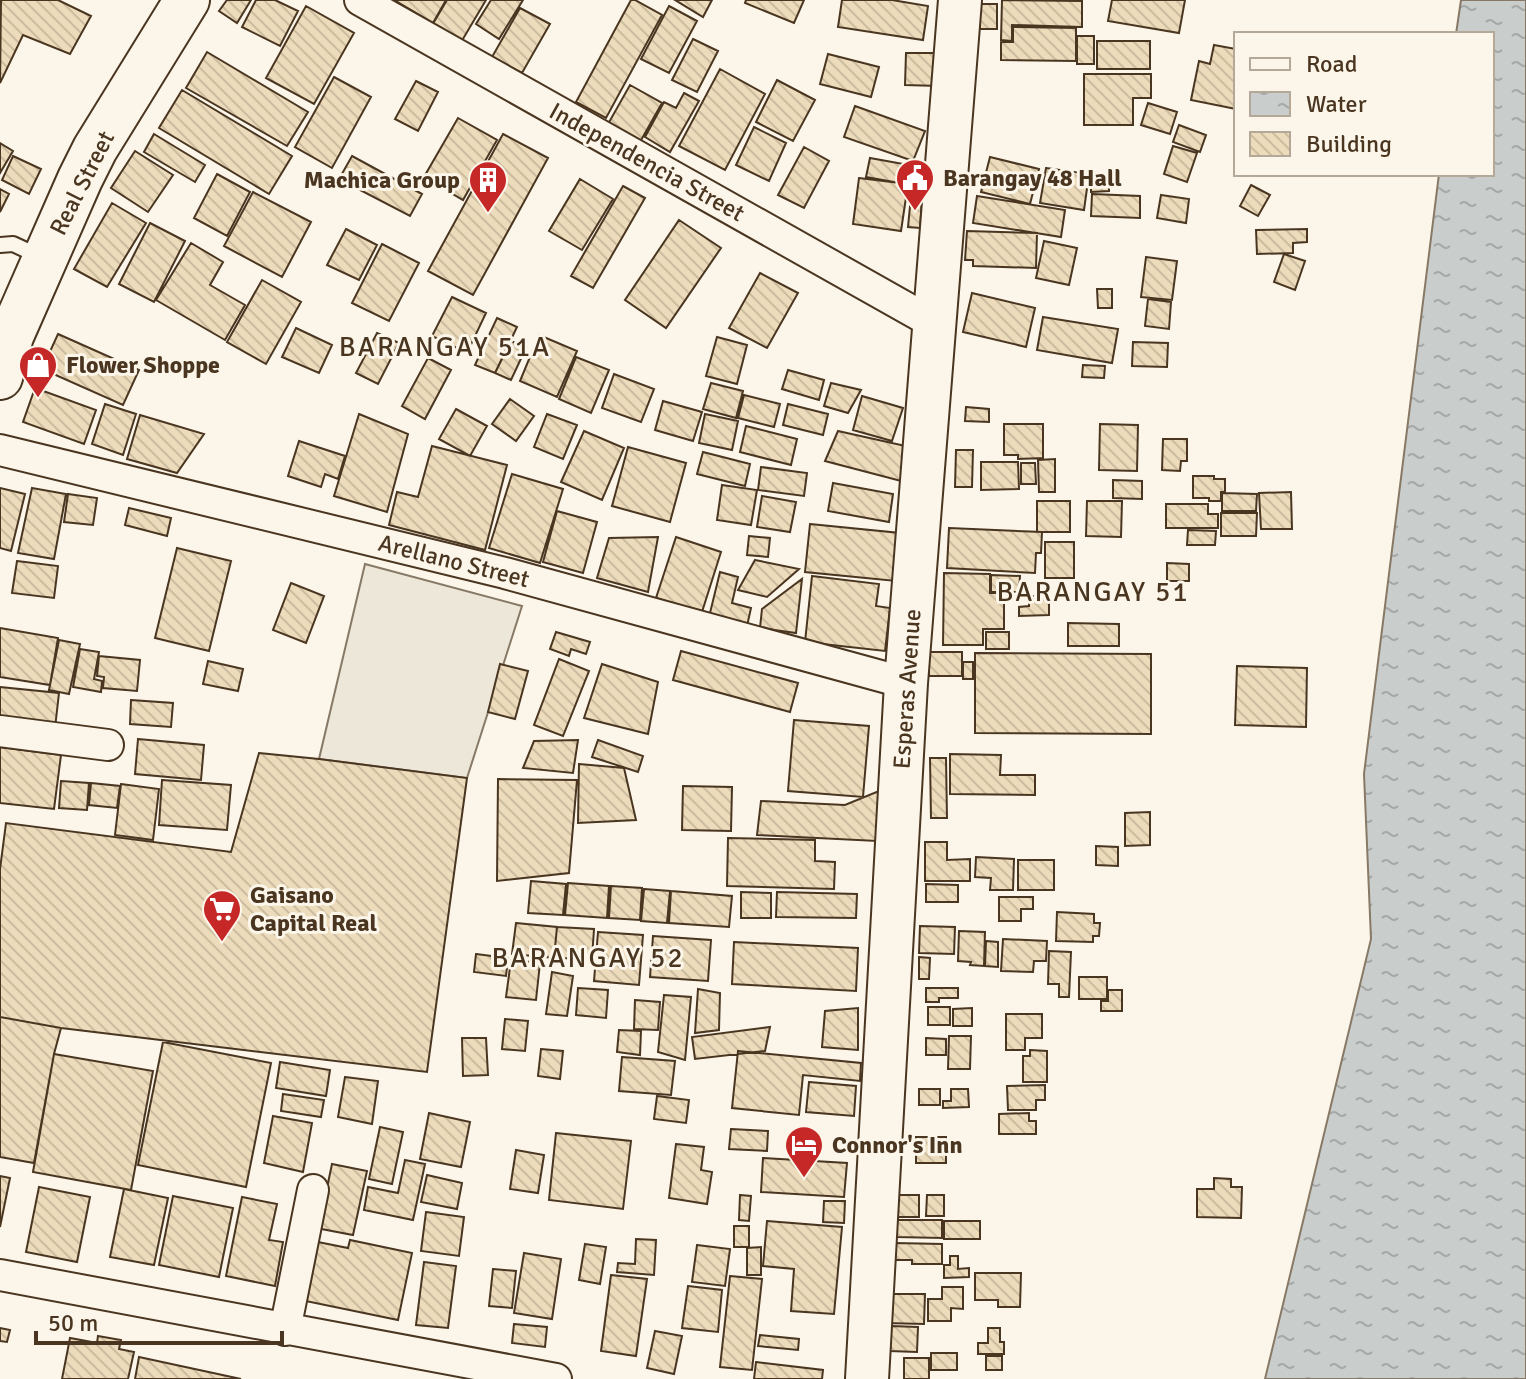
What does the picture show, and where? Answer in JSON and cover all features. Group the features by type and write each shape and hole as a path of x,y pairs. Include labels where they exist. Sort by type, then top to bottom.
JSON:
{"main road":[{"name":"Real Street","path":"0,377 11,336 80,179 95,149 187,0"}],"street":[{"name":"Independencia Street","path":"360,0 935,324"},
{"name":"Esperas Avenue","path":"867,1379 906,683 960,0"},
{"name":"Arellano Street","path":"0,450 505,573 906,683"},
{"path":"0,731 108,745"},
{"path":"285,1330 313,1190"},
{"path":"0,1275 556,1379"}],"lane":[{"path":"0,245 13,244 45,259"}],"shaded area":[{"path":"365,564 522,606 467,778 319,759"}],"water":[{"path":"1461,0 1526,0 1526,1379 1265,1379 1371,939 1364,774 1439,176 1494,176 1494,32 1456,32"}],"building":[{"path":"1,0 58,0 91,16 70,54 23,35 0,83"},
{"path":"227,0 251,0 237,23 219,11"},
{"path":"256,0 275,0 298,11 280,46 242,27"},
{"path":"394,0 446,0 433,23"},
{"path":"447,0 486,0 460,44 431,27"},
{"path":"491,0 523,0 499,39 476,24"},
{"path":"631,0 662,15 606,118 576,102"},
{"path":"675,0 712,0 703,17"},
{"path":"746,0 804,0 794,23 745,3"},
{"path":"842,0 892,0 928,6 923,40 838,27"},
{"path":"1002,0 1082,1 1082,27 1012,25 1012,41 1001,40"},
{"path":"1112,0 1185,0 1179,33 1108,21"},
{"path":"980,4 997,4 997,29 980,29"},
{"path":"306,6 354,33 314,104 266,78"},
{"path":"669,6 697,21 669,73 641,59"},
{"path":"520,8 550,24 522,73 492,57"},
{"path":"1013,27 1076,28 1076,61 1001,60 1001,42 1013,42"},
{"path":"1077,36 1094,36 1094,64 1077,64"},
{"path":"693,39 718,51 697,92 672,80"},
{"path":"1097,41 1150,41 1150,69 1097,69"},
{"path":"1214,45 1234,49 1234,109 1191,100 1199,61 1210,64"},
{"path":"207,52 308,112 287,146 186,88"},
{"path":"906,53 940,53 939,86 905,85"},
{"path":"828,54 879,67 871,97 820,84"},
{"path":"720,69 765,94 725,170 679,146"},
{"path":"1084,74 1151,74 1151,98 1133,98 1133,125 1084,125"},
{"path":"334,77 371,97 332,168 295,147"},
{"path":"777,80 815,100 793,141 756,122"},
{"path":"416,81 438,92 418,131 395,119"},
{"path":"630,85 662,103 640,142 608,124"},
{"path":"182,90 292,156 269,194 159,128"},
{"path":"684,93 699,101 670,152 645,137 664,102 676,108"},
{"path":"1148,103 1177,112 1170,134 1141,125"},
{"path":"855,106 925,131 913,161 844,137"},
{"path":"458,118 497,140 463,200 424,177"},
{"path":"1179,125 1206,135 1200,152 1173,142"},
{"path":"754,127 786,143 769,181 736,165"},
{"path":"154,134 205,165 195,182 144,152"},
{"name":"Machica Group","path":"503,134 548,158 473,295 428,271"},
{"path":"0,143 13,151 0,173"},
{"path":"1173,146 1197,153 1187,182 1164,174"},
{"path":"804,147 829,161 804,208 778,195"},
{"path":"135,151 173,175 148,212 111,188"},
{"path":"13,156 41,169 29,194 2,180"},
{"path":"352,156 422,194 410,216 339,179"},
{"path":"990,157 1039,169 1030,204 981,192"},
{"path":"870,158 909,165 905,184 866,177"},
{"path":"1046,168 1089,174 1084,210 1040,203"},
{"path":"217,174 250,192 227,236 194,218"},
{"path":"1091,174 1109,174 1109,191 1091,192"},
{"path":"859,178 908,184 901,231 853,224"},
{"path":"580,179 613,199 582,250 549,231"},
{"path":"1251,185 1270,195 1258,216 1240,206"},
{"path":"623,186 645,198 593,288 571,276"},
{"path":"0,189 9,194 0,212"},
{"path":"253,192 311,222 282,277 224,246"},
{"path":"1092,194 1140,196 1140,218 1091,216"},
{"path":"1161,195 1189,199 1186,223 1157,218"},
{"name":"Barangay 48 Hall","path":"911,196 922,198 920,228 908,227"},
{"path":"977,196 1065,210 1061,237 973,223"},
{"path":"112,203 146,223 107,287 74,269"},
{"path":"679,220 721,248 666,328 625,300"},
{"path":"150,223 185,241 154,302 119,284"},
{"path":"346,229 377,245 359,280 327,265"},
{"path":"1307,229 1307,242 1293,243 1293,253 1257,254 1256,230"},
{"path":"967,231 1037,233 1036,268 973,266 973,260 965,260"},
{"path":"1044,241 1077,248 1069,285 1036,278"},
{"path":"191,243 223,262 210,285 245,305 225,340 156,300"},
{"path":"382,244 419,263 389,321 352,303"},
{"path":"1284,254 1305,261 1295,290 1274,282"},
{"path":"1146,257 1177,261 1172,300 1141,297"},
{"path":"760,273 798,293 767,348 729,328"},
{"path":"262,280 301,302 266,364 227,342"},
{"path":"1097,289 1112,289 1112,308 1098,308"},
{"path":"972,293 1035,308 1026,347 963,332"},
{"path":"452,297 486,313 467,353 432,336"},
{"path":"1148,299 1171,302 1169,329 1145,326"},
{"path":"1043,317 1118,329 1112,363 1037,350"},
{"path":"497,318 517,327 495,373 475,365"},
{"path":"296,328 332,345 319,373 282,357"},
{"path":"377,333 399,343 378,384 356,373"},
{"path":"58,334 139,370 123,405 42,369"},
{"path":"539,335 577,351 557,397 520,381"},
{"path":"717,337 747,345 737,384 706,376"},
{"path":"511,341 526,348 511,380 495,373"},
{"path":"1133,342 1168,343 1167,367 1132,366"},
{"path":"576,357 609,370 591,413 559,399"},
{"path":"428,358 451,370 425,419 402,406"},
{"path":"1083,365 1105,366 1104,378 1082,377"},
{"path":"788,370 824,380 819,400 782,389"},
{"path":"614,374 654,389 641,422 602,408"},
{"path":"711,383 743,391 736,418 703,409"},
{"path":"831,383 861,390 848,413 824,406"},
{"path":"35,388 96,410 84,444 23,422"},
{"path":"744,395 780,404 774,427 738,418"},
{"path":"862,396 903,408 892,441 853,430"},
{"path":"510,399 534,416 516,441 492,424"},
{"path":"663,401 702,412 693,441 655,430"},
{"path":"105,404 136,414 123,455 92,444"},
{"path":"788,404 828,414 823,435 783,425"},
{"path":"966,407 989,409 989,422 965,421"},
{"path":"456,409 487,426 470,456 439,439"},
{"path":"359,414 408,434 387,512 334,496"},
{"path":"547,414 577,425 563,459 534,447"},
{"path":"705,414 738,421 732,450 699,443"},
{"path":"140,415 204,434 177,473 127,459"},
{"path":"1004,424 1043,424 1043,458 1018,459 1018,455 1004,455"},
{"path":"1100,424 1138,425 1137,471 1099,470"},
{"path":"746,426 797,439 791,465 740,452"},
{"path":"584,431 624,448 602,500 561,482"},
{"path":"838,431 910,447 905,482 825,461"},
{"path":"1163,439 1187,439 1187,461 1181,461 1180,471 1162,470"},
{"path":"299,441 345,456 338,479 325,474 321,487 288,476"},
{"path":"432,446 507,465 485,550 389,525 397,492 418,497"},
{"path":"628,447 686,463 670,522 612,506"},
{"path":"956,450 973,450 972,487 955,487"},
{"path":"703,452 750,464 745,486 697,474"},
{"path":"1055,459 1055,492 1039,492 1038,460"},
{"path":"981,462 1018,462 1019,489 981,490"},
{"path":"1021,463 1035,463 1036,484 1021,484"},
{"path":"761,467 807,473 804,496 758,490"},
{"path":"512,474 563,489 540,563 489,548"},
{"path":"1193,476 1225,479 1221,501 1193,498"},
{"path":"1113,480 1142,481 1142,499 1113,498"},
{"path":"833,483 893,494 889,522 828,511"},
{"path":"722,485 757,490 751,525 717,520"},
{"path":"0,488 25,494 11,551 0,548"},
{"path":"32,488 66,494 54,559 18,553"},
{"path":"1291,492 1292,529 1261,529 1259,493"},
{"path":"1222,493 1257,494 1256,511 1222,511"},
{"path":"68,494 97,498 93,525 64,522"},
{"path":"762,496 796,502 790,532 757,527"},
{"path":"1037,501 1070,501 1070,532 1037,532"},
{"path":"1087,501 1122,501 1121,537 1086,536"},
{"path":"1166,504 1208,504 1208,514 1218,514 1218,528 1166,528"},
{"path":"129,508 171,518 167,536 125,525"},
{"path":"557,511 597,522 583,573 543,562"},
{"path":"1221,513 1257,513 1256,536 1221,536"},
{"path":"810,524 900,533 896,581 805,572"},
{"path":"949,528 1042,532 1041,553 1036,553 1035,573 947,568"},
{"path":"1188,530 1216,531 1215,545 1187,545"},
{"path":"749,536 770,538 768,557 747,555"},
{"path":"658,537 648,592 597,578 609,538"},
{"path":"676,537 721,552 702,612 656,598"},
{"path":"1045,542 1074,542 1074,578 1045,578"},
{"path":"177,548 231,561 209,651 155,638"},
{"path":"755,560 799,569 767,597 738,590"},
{"path":"17,561 58,566 54,598 12,593"},
{"path":"1167,563 1189,564 1189,581 1167,581"},
{"path":"720,572 738,577 732,603 751,608 747,626 709,617"},
{"path":"944,573 990,574 990,593 1004,593 1004,629 983,629 983,645 943,645"},
{"path":"991,575 1020,576 1019,592 991,592"},
{"path":"812,576 879,584 876,606 890,608 885,651 805,642"},
{"path":"802,579 796,633 760,628 762,609"},
{"path":"291,583 324,596 306,643 273,630"},
{"path":"1029,596 1049,596 1049,615 1019,616 1019,607 1029,606"},
{"path":"1068,623 1119,624 1119,646 1068,646"},
{"path":"0,628 58,638 50,685 0,677"},
{"path":"556,632 590,642 586,654 571,649 569,656 550,649"},
{"path":"986,632 1009,632 1009,649 986,649"},
{"path":"59,640 80,644 69,694 49,690"},
{"path":"80,649 99,652 94,679 102,681 101,692 73,687"},
{"path":"681,651 798,683 790,712 673,680"},
{"path":"929,652 962,652 962,676 929,676"},
{"path":"975,653 1151,654 1151,734 975,733"},
{"path":"99,656 140,660 137,691 103,688 104,677 97,676"},
{"path":"559,659 589,671 563,736 534,725"},
{"path":"208,661 243,669 238,691 203,684"},
{"path":"963,662 973,662 973,679 963,679"},
{"path":"500,664 528,671 515,719 488,712"},
{"path":"602,664 658,682 648,734 584,718"},
{"path":"1237,666 1307,668 1306,727 1235,725"},
{"path":"0,687 59,693 55,728 0,721"},
{"path":"131,700 173,703 171,727 130,724"},
{"path":"794,720 869,726 863,797 788,791"},
{"path":"138,739 204,745 201,780 135,774"},
{"path":"578,740 573,773 523,768 534,741"},
{"path":"598,740 643,756 638,772 592,757"},
{"path":"0,747 61,755 54,809 0,803"},
{"name":"Gaisano Capital Real","path":"259,753 467,778 427,1072 61,1028 0,1017 0,869 6,823 231,852"},
{"path":"950,754 1001,755 1000,775 1035,775 1035,795 950,794"},
{"path":"930,758 946,758 947,818 931,818"},
{"path":"579,764 624,768 636,820 578,823"},
{"path":"498,779 577,780 569,873 497,881"},
{"path":"162,780 231,785 227,830 159,825"},
{"path":"61,781 89,783 87,810 59,808"},
{"path":"91,783 120,786 117,808 89,805"},
{"path":"121,784 159,789 153,840 115,835"},
{"path":"683,786 732,787 731,831 682,830"},
{"path":"879,791 877,841 757,835 761,801 845,805"},
{"path":"1150,812 1150,845 1125,846 1125,813"},
{"path":"728,838 815,840 815,861 835,862 834,889 727,886"},
{"path":"925,842 947,842 947,860 970,859 970,881 925,881"},
{"path":"1096,846 1118,847 1118,866 1096,865"},
{"path":"976,857 1014,859 1013,890 990,890 991,878 975,877"},
{"path":"1018,860 1054,860 1054,890 1018,890"},
{"path":"531,881 566,884 563,915 528,913"},
{"path":"568,883 609,886 607,918 565,915"},
{"path":"926,884 958,885 958,902 926,902"},
{"path":"611,886 642,888 640,920 609,918"},
{"path":"644,889 670,891 667,923 641,921"},
{"path":"671,891 732,896 729,927 669,923"},
{"path":"741,892 771,893 771,918 741,918"},
{"path":"777,892 857,894 856,918 776,917"},
{"path":"999,897 1033,897 1033,909 1021,909 1021,921 999,921"},
{"path":"1057,912 1094,914 1094,923 1100,923 1099,936 1093,936 1093,942 1056,941"},
{"path":"516,923 557,927 554,958 512,954"},
{"path":"920,926 955,927 954,954 919,953"},
{"path":"557,927 594,929 592,959 554,958"},
{"path":"959,931 985,932 984,966 958,961"},
{"path":"598,932 643,935 639,985 594,981"},
{"path":"653,936 711,940 708,981 650,977"},
{"path":"1003,939 1047,941 1046,961 1034,961 1033,972 1001,971"},
{"path":"986,941 998,942 998,967 985,966"},
{"path":"734,942 858,948 856,991 732,984"},
{"path":"1049,951 1071,952 1069,997 1059,997 1059,984 1048,984"},
{"path":"476,954 508,958 506,976 474,972"},
{"path":"919,957 930,958 929,979 919,979"},
{"path":"511,960 540,963 536,1000 506,997"},
{"path":"552,972 573,976 567,1016 546,1014"},
{"path":"1079,977 1107,977 1107,999 1079,999"},
{"path":"578,988 608,990 606,1018 576,1015"},
{"path":"926,988 958,988 958,998 926,1002"},
{"path":"698,989 720,993 719,1030 695,1033"},
{"path":"1108,990 1122,990 1122,1011 1101,1011 1101,1001 1108,1001"},
{"path":"664,995 691,997 685,1060 658,1052"},
{"path":"635,1000 660,1002 658,1030 634,1029"},
{"path":"928,1007 950,1007 950,1025 928,1025"},
{"path":"858,1008 858,1050 822,1047 825,1011"},
{"path":"972,1008 972,1026 953,1026 953,1009"},
{"path":"1006,1014 1042,1014 1042,1038 1025,1038 1025,1050 1006,1050"},
{"path":"0,1017 61,1028 34,1163 0,1157"},
{"path":"505,1019 528,1021 525,1051 502,1049"},
{"path":"770,1027 765,1051 695,1059 692,1037"},
{"path":"619,1030 641,1031 640,1055 617,1052"},
{"path":"949,1036 971,1036 970,1069 948,1069"},
{"path":"462,1038 486,1038 488,1075 463,1076"},
{"path":"926,1038 946,1039 946,1055 926,1055"},
{"path":"163,1042 271,1063 246,1187 138,1165"},
{"path":"541,1049 563,1051 560,1079 538,1076"},
{"path":"1030,1050 1047,1051 1047,1082 1023,1082 1023,1056 1030,1056"},
{"path":"738,1051 861,1063 860,1081 803,1075 799,1115 732,1108"},
{"path":"54,1054 153,1071 131,1190 33,1172"},
{"path":"622,1057 675,1061 671,1095 619,1091"},
{"path":"280,1062 330,1070 326,1096 276,1088"},
{"path":"345,1077 378,1081 372,1124 338,1117"},
{"path":"809,1082 856,1086 854,1116 806,1112"},
{"path":"1045,1085 1045,1100 1036,1100 1036,1110 1008,1110 1007,1086"},
{"path":"919,1089 940,1089 940,1105 919,1105"},
{"path":"951,1089 968,1089 969,1107 943,1108 943,1101 951,1101"},
{"path":"283,1094 324,1100 321,1117 281,1111"},
{"path":"657,1096 689,1100 686,1123 654,1119"},
{"path":"429,1113 470,1122 461,1167 420,1159"},
{"path":"1029,1113 1029,1121 1036,1121 1036,1134 999,1134 999,1114"},
{"path":"273,1116 312,1123 303,1172 264,1163"},
{"path":"380,1127 403,1132 392,1184 369,1179"},
{"path":"731,1129 768,1131 767,1151 729,1149"},
{"path":"556,1133 631,1141 623,1209 549,1200"},
{"path":"916,1137 946,1137 946,1163 916,1163"},
{"path":"676,1144 704,1147 701,1170 712,1172 707,1204 669,1198"},
{"path":"516,1150 544,1155 538,1193 510,1189"},
{"path":"763,1158 847,1163 844,1197 761,1192"},
{"path":"405,1160 425,1164 413,1220 364,1210 368,1187 398,1193"},
{"path":"332,1164 367,1171 353,1235 311,1227 323,1207"},
{"path":"427,1175 462,1183 457,1209 421,1202"},
{"path":"0,1176 10,1178 0,1227"},
{"path":"1214,1178 1231,1179 1231,1187 1242,1187 1241,1218 1197,1217 1197,1189 1214,1189"},
{"path":"39,1187 90,1197 77,1262 26,1252"},
{"path":"124,1189 168,1198 154,1265 110,1257"},
{"path":"740,1195 751,1196 749,1221 739,1220"},
{"path":"897,1195 919,1195 919,1217 897,1217"},
{"path":"927,1195 944,1195 944,1216 926,1216"},
{"path":"173,1196 233,1208 219,1277 159,1265"},
{"path":"242,1197 277,1204 269,1240 283,1242 275,1286 226,1276"},
{"path":"824,1201 845,1201 844,1223 823,1222"},
{"path":"426,1212 464,1217 459,1256 421,1251"},
{"path":"897,1220 942,1220 942,1238 897,1237"},
{"path":"767,1221 842,1227 834,1314 791,1311 794,1269 763,1266"},
{"path":"944,1221 980,1221 980,1239 944,1239"},
{"path":"734,1226 749,1226 749,1247 734,1247"},
{"path":"636,1239 656,1240 654,1275 617,1272 618,1263 635,1264"},
{"path":"308,1240 348,1248 350,1240 412,1253 398,1320 296,1299"},
{"path":"895,1243 942,1244 942,1264 912,1264 912,1260 895,1260"},
{"path":"585,1244 606,1247 600,1284 579,1280"},
{"path":"697,1245 730,1249 725,1286 692,1282"},
{"path":"761,1247 761,1275 747,1275 747,1248"},
{"path":"524,1253 561,1259 552,1319 514,1313"},
{"path":"950,1256 958,1256 958,1269 969,1268 969,1277 944,1278 944,1265 950,1265"},
{"path":"424,1262 456,1266 448,1328 416,1325"},
{"path":"493,1269 516,1271 512,1308 489,1306"},
{"path":"975,1273 1021,1273 1020,1307 998,1307 998,1300 975,1300"},
{"path":"611,1275 647,1279 636,1356 601,1351"},
{"path":"730,1276 762,1279 752,1370 720,1367"},
{"path":"688,1286 722,1290 718,1332 682,1328"},
{"path":"942,1287 963,1287 963,1309 951,1308 951,1321 928,1321 928,1299 942,1299"},
{"path":"885,1294 925,1294 924,1324 885,1323"},
{"path":"514,1324 547,1327 545,1347 512,1343"},
{"path":"891,1326 918,1327 917,1352 890,1351"},
{"path":"0,1328 10,1330 7,1342 0,1341"},
{"path":"988,1328 1000,1328 1004,1354 978,1354 978,1343 988,1343"},
{"path":"655,1331 682,1336 674,1374 647,1368"},
{"path":"760,1335 799,1339 798,1350 758,1346"},
{"path":"98,1336 121,1340 119,1349 134,1352 128,1379 62,1379 70,1338 97,1343"},
{"path":"931,1353 957,1353 957,1370 931,1370"},
{"path":"986,1356 1002,1356 1002,1370 986,1370"},
{"path":"139,1357 241,1379 135,1379"},
{"path":"904,1358 929,1358 929,1379 904,1379"},
{"path":"756,1362 823,1370 822,1379 754,1379"}],"place":[{"name":"Barangay 48 Hall","path":"915,212"},
{"name":"Machica Group","path":"488,214"},
{"name":"Flower Shoppe","path":"38,399"},
{"name":"Gaisano Capital Real","path":"222,943"},
{"name":"Connor's Inn","path":"804,1179"}],"district":[{"name":"BARANGAY 51A","path":"445,346"},
{"name":"BARANGAY 51","path":"1093,591"},
{"name":"BARANGAY 52","path":"588,957"}]}
